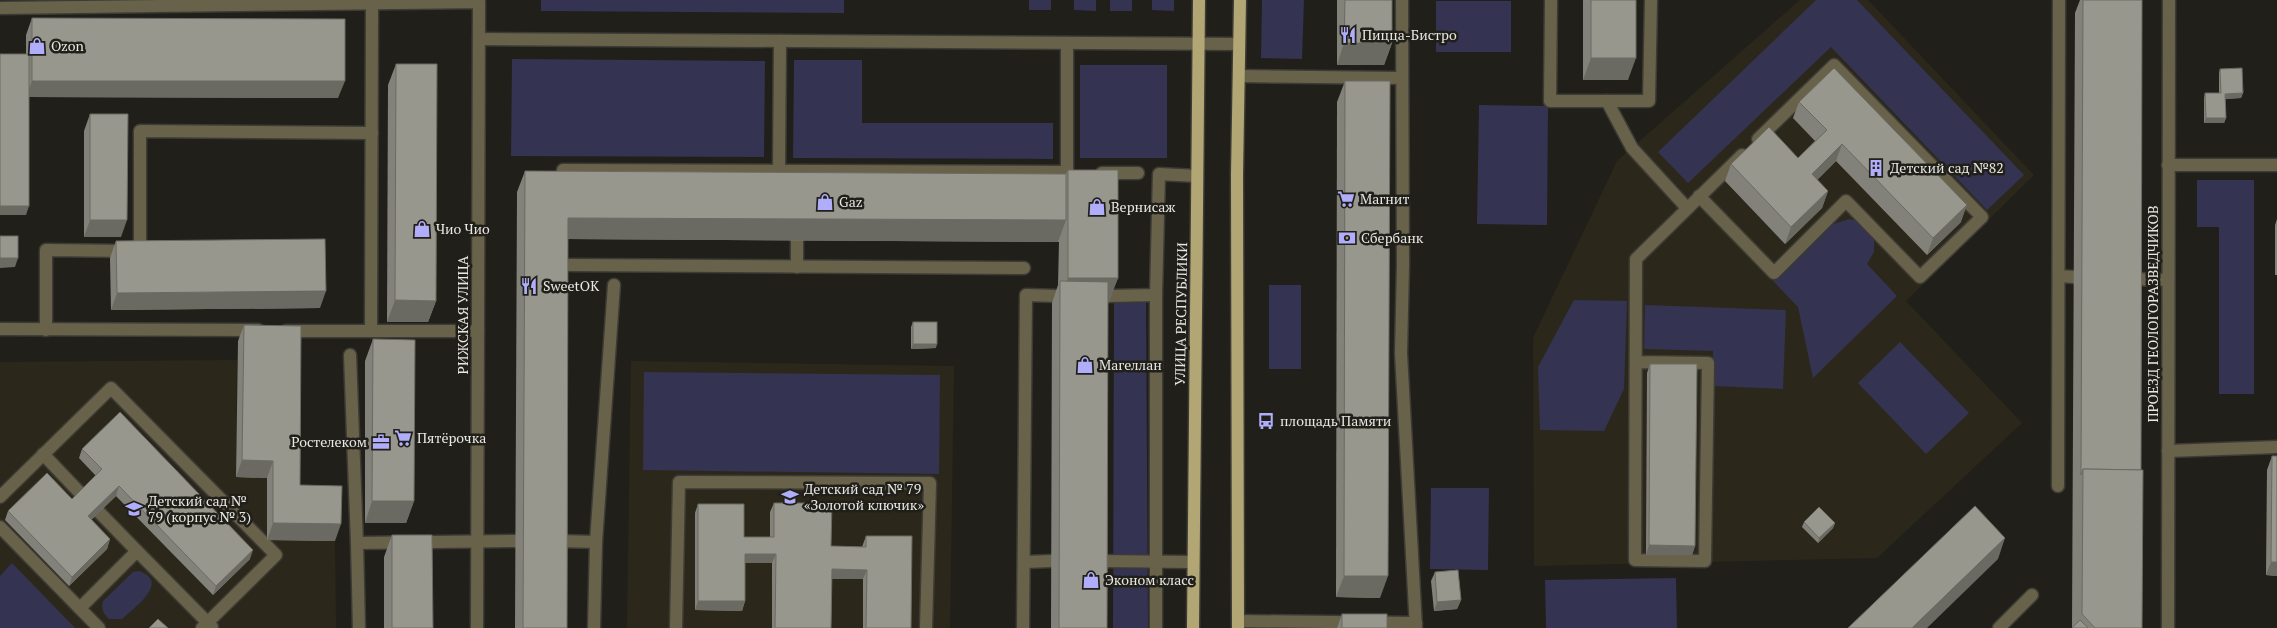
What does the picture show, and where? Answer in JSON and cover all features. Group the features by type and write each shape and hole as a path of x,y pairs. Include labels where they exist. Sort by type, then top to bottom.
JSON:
{"main road":[{"name":"УЛИЦА РЕСПУБЛИКИ","path":"1193,628 1192,562 1199,0"},
{"path":"1238,625 1240,0"}],"street":[{"path":"1238,625 1416,625 1402,353 1402,0"},
{"path":"1551,0 1550,101 1649,101 1651,0"},
{"path":"2058,486 2059,0"},
{"name":"ПРОЕЗД ГЕОЛОГОРАЗВЕДЧИКОВ","path":"2168,628 2169,0"},
{"name":"РИЖСКАЯ УЛИЦА","path":"372,4 479,2 477,628"},
{"path":"8,5 372,4 371,331"},
{"path":"479,39 1240,44"},
{"path":"779,171 780,41"},
{"path":"1067,42 1076,173"},
{"path":"1636,362 1708,363 1705,561 1635,560 1636,259 1699,196 1834,65 1982,216 1920,277 1846,201 1774,273 1699,196"},
{"path":"1239,76 1402,78"},
{"path":"1607,101 1632,148 1687,208"},
{"path":"46,330 46,250 144,251 140,132 372,133"},
{"path":"2168,165 2277,165"},
{"path":"564,170 1138,173"},
{"path":"797,171 798,186"},
{"path":"1156,628 1156,295 1160,174 1197,176"},
{"path":"797,267 798,240"},
{"path":"570,265 1024,268"},
{"path":"2059,276 2074,277"},
{"path":"2133,279 2168,280"},
{"path":"594,628 596,542 614,285"},
{"path":"1023,628 1026,295 1058,296"},
{"path":"1108,296 1156,295"},
{"path":"0,329 478,331"},
{"path":"350,355 359,628"},
{"path":"0,497 111,388 276,555 207,626 99,512"},
{"path":"2168,451 2277,447"},
{"path":"43,454 82,495"},
{"path":"676,628 679,482 708,482 930,483 926,628"},
{"path":"0,527 99,628"},
{"path":"357,543 515,541"},
{"path":"559,541 596,542"},
{"path":"80,608 137,551"},
{"path":"1025,562 1051,561"},
{"path":"1099,561 1192,562"},
{"path":"1999,628 2032,596"}],"shaded area":[{"path":"541,0 844,0 844,13 541,11"},
{"path":"1029,0 1051,0 1051,10 1029,10"},
{"path":"1074,0 1096,0 1096,11 1074,10"},
{"path":"1110,0 1132,0 1132,11 1110,11"},
{"path":"1152,0 1174,0 1174,11 1152,10"},
{"path":"1262,0 1304,0 1302,59 1261,58"},
{"path":"1800,0 1868,0 2034,175 1906,301 2022,423 1877,558 1534,566 1533,338 1617,161"},
{"path":"1816,0 1857,0 2024,175 1987,210 1831,47 1688,183 1658,152"},
{"path":"1436,1 1511,1 1511,52 1436,52"},
{"path":"512,59 765,61 764,157 511,156"},
{"path":"794,60 862,60 862,123 1053,123 1053,159 793,158"},
{"path":"1080,65 1167,65 1167,158 1080,158"},
{"path":"1479,105 1548,106 1547,225 1477,224"},
{"path":"2197,180 2254,180 2254,394 2219,394 2219,227 2197,227"},
{"path":"1849,219 1860,221 1874,236 1874,252 1867,264 1897,296 1813,378 1798,307 1773,281 1833,224"},
{"path":"1269,285 1301,285 1301,369 1269,369"},
{"path":"1146,300 1148,628 1113,628 1114,301"},
{"path":"1574,300 1627,301 1624,389 1604,431 1540,430 1538,367"},
{"path":"1645,305 1786,310 1783,389 1712,386 1713,351 1644,349"},
{"path":"1900,342 1969,413 1926,454 1858,383"},
{"name":"Детский сад № 79 (корпус № 3)","path":"237,360 236,477 267,478 267,540 335,541 336,628 0,628 0,362"},
{"name":"Детский сад № 79 «Золотой ключик»","path":"631,361 954,366 950,628 627,628"},
{"path":"644,372 940,375 939,474 643,470"},
{"path":"1431,488 1489,488 1488,570 1430,569"},
{"path":"12,563 75,628 0,628 0,576"},
{"path":"139,571 148,576 152,582 147,595 122,619 109,619 103,611 103,601 133,572"},
{"path":"1676,578 1677,628 1546,628 1545,580"}],"building":[{"path":"1345,0 1392,0 1392,43 1344,43"},
{"path":"1591,0 1636,0 1636,58 1591,58"},
{"path":"2083,0 2142,0 2141,470 2083,469 2081,475"},
{"path":"32,18 345,19 345,81 32,81"},
{"path":"0,54 29,54 29,206 0,206"},
{"path":"396,64 437,64 436,301 395,300"},
{"name":"Детский сад №82","path":"1834,68 1967,205 1933,238 1842,144 1812,174 1828,191 1791,227 1731,164 1769,127 1798,158 1827,130 1799,102"},
{"path":"2242,68 2243,93 2225,94 2226,118 2206,118 2205,93 2221,93 2220,69"},
{"path":"1345,81 1390,81 1388,576 1344,576"},
{"path":"90,114 128,114 127,220 90,220"},
{"path":"1068,170 1118,170 1118,278 1068,278"},
{"path":"525,171 1066,174 1066,220 568,218 567,628 523,628"},
{"path":"0,236 18,236 18,258 0,258"},
{"path":"325,239 326,291 117,293 116,241"},
{"path":"1060,281 1108,282 1107,628 1059,628"},
{"path":"913,322 937,322 937,344 913,344"},
{"path":"244,325 301,326 300,485 342,486 341,524 273,523 273,461 242,460"},
{"path":"373,339 415,340 414,501 372,501"},
{"path":"1650,364 1697,364 1695,546 1649,545"},
{"path":"120,412 253,550 216,586 119,486 88,516 110,539 72,577 8,511 47,473 72,499 102,469 82,449"},
{"path":"2272,456 2277,456 2277,562 2271,562"},
{"path":"2083,469 2143,470 2142,628 2095,628 2082,614"},
{"path":"774,503 832,503 831,546 866,547 866,536 912,536 911,628 866,628 867,570 832,569 831,628 775,628 776,554 745,554 745,601 698,601 698,504 744,504 744,537 774,537"},
{"path":"1975,506 2005,538 1912,628 1848,628"},
{"path":"1819,507 1835,523 1819,538 1804,522"},
{"path":"392,535 432,535 433,628 392,628"},
{"path":"1458,570 1461,600 1437,602 1435,572"},
{"path":"1342,614 1387,614 1387,628 1342,628"},
{"path":"158,619 168,628 149,628"},
{"path":"2080,620 2088,628 2072,628"}],"place":[{"name":"Пицца-Бистро","path":"1348,35"},
{"name":"Ozon","path":"37,46"},
{"name":"Детский сад №82","path":"1876,168"},
{"name":"Магнит","path":"1346,199"},
{"name":"Gaz","path":"825,202"},
{"name":"Вернисаж","path":"1097,207"},
{"name":"Чио Чио","path":"422,229"},
{"name":"Сбербанк","path":"1347,238"},
{"name":"SweetOK","path":"529,286"},
{"name":"Магеллан","path":"1085,365"},
{"name":"площадь Памяти","path":"1266,421"},
{"name":"Пятёрочка","path":"403,438"},
{"name":"Ростелеком","path":"381,442"},
{"name":"Детский сад № 79 «Золотой ключик»","path":"790,497"},
{"name":"Детский сад № 79 (корпус № 3)","path":"134,509"},
{"name":"Эконом класс","path":"1091,580"}]}
